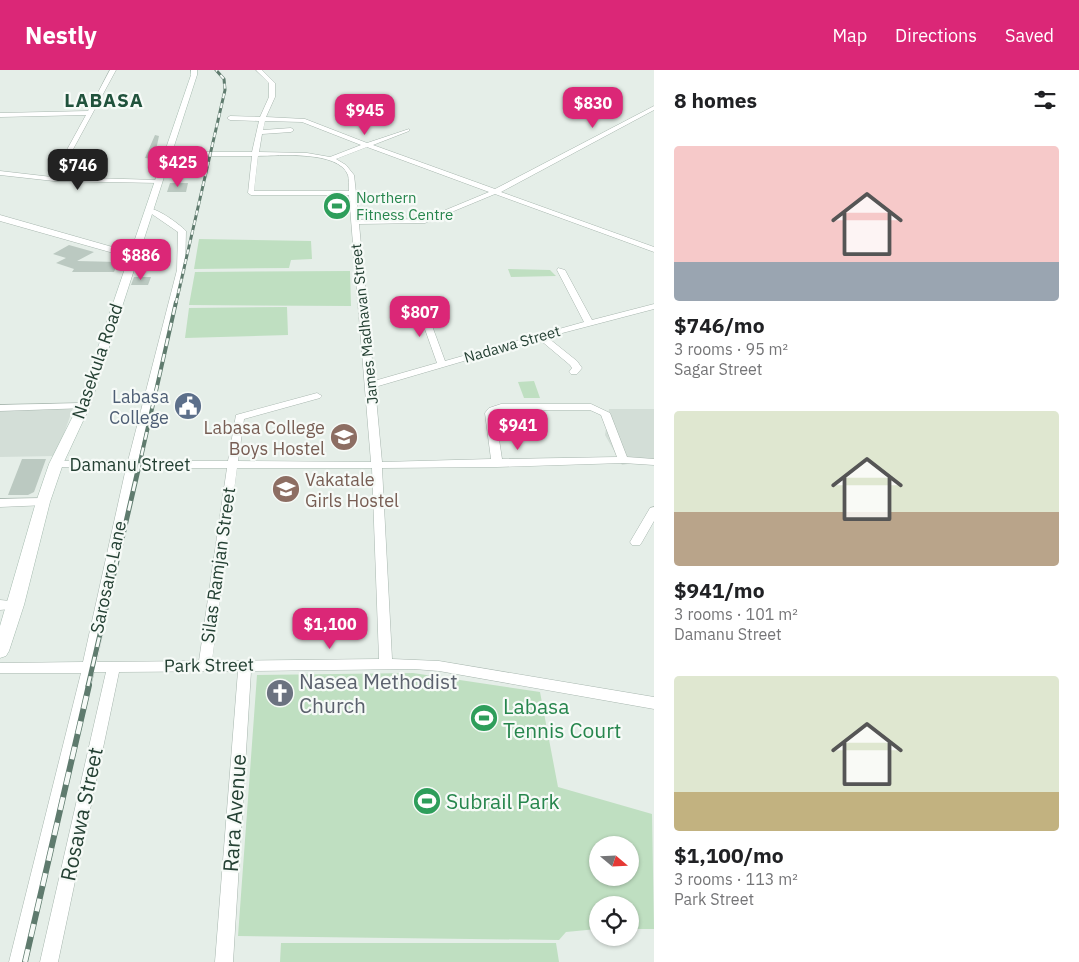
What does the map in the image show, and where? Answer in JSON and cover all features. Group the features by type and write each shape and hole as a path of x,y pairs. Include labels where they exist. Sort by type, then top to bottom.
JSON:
{"main road":[{"name":"Nasekula Road","path":"0,651 16,605 43,502 56,464 84,406 166,154 194,75 194,70"}],"street":[{"path":"54,179 113,70"},
{"path":"260,70 272,83 272,97 262,119 257,154 252,170 251,193 352,193"},
{"path":"354,222 425,221 495,192 654,108"},
{"path":"0,114 89,114"},
{"path":"230,118 303,120 654,250"},
{"path":"260,132 291,130"},
{"path":"330,159 370,146 407,130"},
{"name":"James Madhavan Street","path":"166,154 299,154 330,159 348,168 351,175 371,385 386,664"},
{"path":"0,173 54,179 157,182"},
{"name":"Sarosaro Lane","path":"18,962 89,666 132,465 181,270 182,231 172,222 148,209"},
{"path":"0,218 134,256"},
{"path":"560,270 589,323"},
{"path":"420,304 442,364"},
{"name":"Nadawa Street","path":"371,385 540,336 654,306"},
{"path":"540,336 574,363 577,368 574,372"},
{"name":"Silas Ramjan Street","path":"204,665 238,417 317,396"},
{"path":"0,408 84,406"},
{"path":"497,464 490,413 492,410 501,407 591,407 599,409 605,413 622,460"},
{"name":"Damanu Street","path":"56,464 132,465 139,463 376,466 622,460 654,462"},
{"path":"0,503 43,502"},
{"path":"636,542 654,512"},
{"path":"0,605 16,605"},
{"name":"Park Street","path":"0,668 386,664 439,666 654,703"},
{"name":"Rara Avenue","path":"224,962 245,665"},
{"name":"Rosawa Street","path":"49,962 114,666"}],"shaded area":[{"path":"0,408 73,408 56,456 0,457"},
{"path":"609,409 654,409 654,459 622,465 605,435"}],"green space":[{"path":"199,239 311,241 312,259 291,260 289,268 194,269"},
{"path":"508,269 550,270 556,276 511,277"},
{"path":"350,271 351,306 189,305 195,272"},
{"path":"287,307 288,335 185,338 189,308"},
{"path":"534,381 540,398 524,398 518,382"},
{"name":"Subrail Park","path":"413,673 540,692 558,787 652,814 654,929 639,929 639,896 589,896 589,930 566,932 559,940 238,936 257,675"},
{"path":"281,943 556,943 559,962 280,962"}],"building":[{"path":"155,135 159,136 154,159 145,158"},
{"path":"170,183 188,183 186,192 167,192"},
{"path":"69,245 94,252 77,261 118,262 114,272 72,272 74,269 56,263 66,258 53,254"},
{"path":"134,277 151,277 148,285 131,285"},
{"path":"22,459 46,459 34,492 28,495 8,495"}],"railway":[{"path":"176,303 225,90 224,79 216,70"},
{"path":"138,471 176,302"},
{"path":"88,686 138,470"},
{"path":"25,962 89,685"}],"place":[{"name":"Northern Fitness Centre","path":"337,206"},
{"name":"Labasa College","path":"188,406"},
{"name":"Labasa College Boys Hostel","path":"344,437"},
{"name":"Vakatale Girls Hostel","path":"286,489"},
{"name":"Nasea Methodist Church","path":"280,693"},
{"name":"Labasa Tennis Court","path":"484,718"},
{"name":"Subrail Park","path":"427,801"}],"district":[{"name":"LABASA","path":"104,100"}]}
